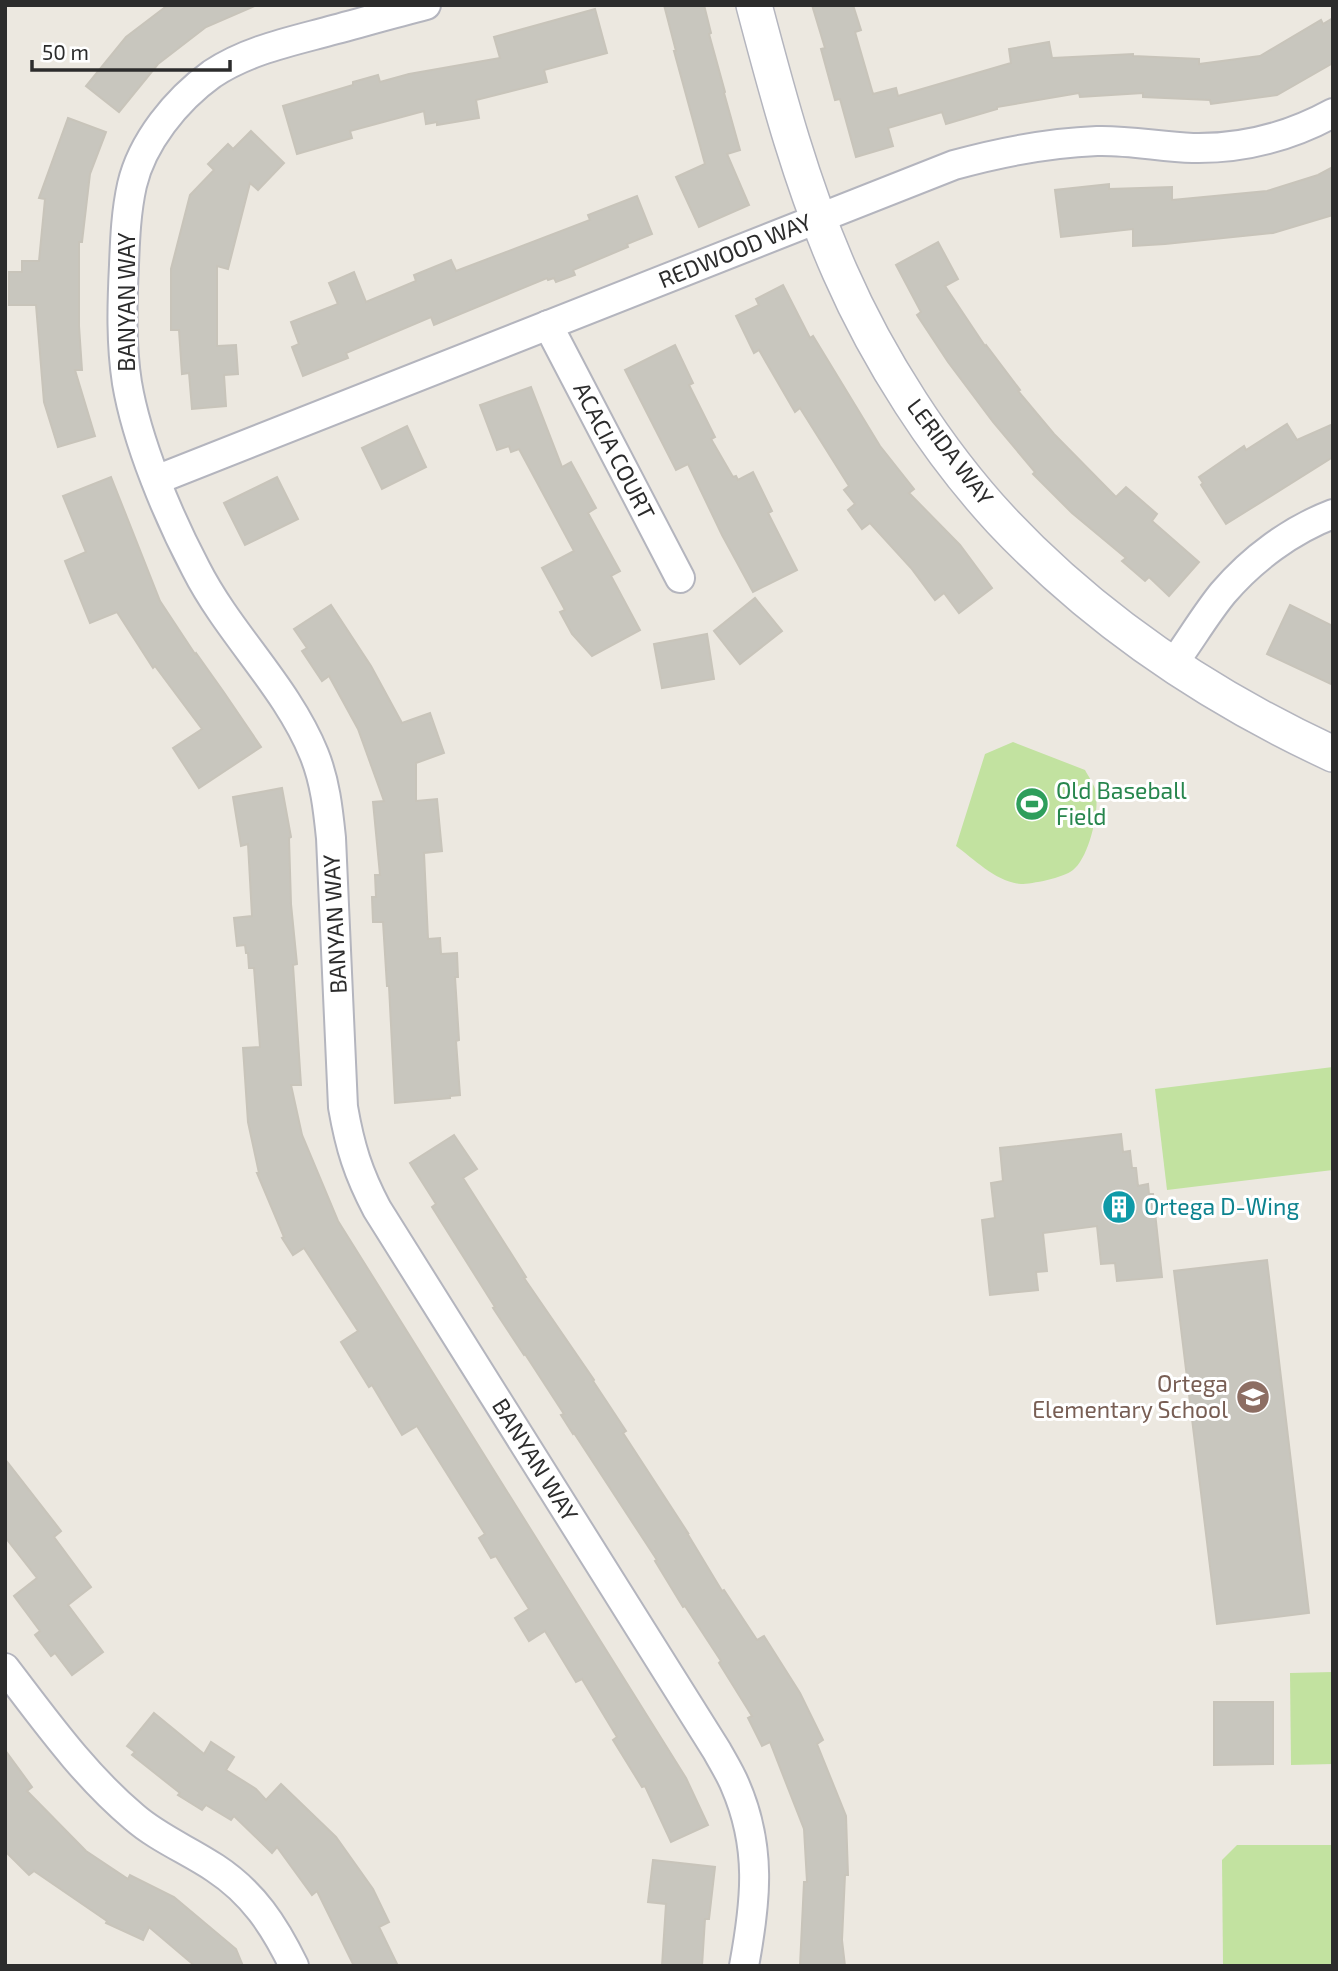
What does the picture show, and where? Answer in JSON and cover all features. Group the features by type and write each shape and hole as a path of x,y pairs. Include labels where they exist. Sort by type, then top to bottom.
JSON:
{"street":[{"name":"BANYAN WAY","path":"426,5 247,55 213,74 190,93 165,120 145,152 132,183 126,219 122,301 128,385 156,480 196,570 222,614 296,718 315,755 323,782 331,838 344,1107 349,1142 360,1177 377,1209 717,1751 734,1785 747,1818 754,1856 755,1891 744,1966"},
{"name":"LERIDA WAY","path":"754,5 798,162 840,272 866,327 922,418 962,473 1001,520 1083,597 1127,632 1173,664 1265,720 1333,754"},
{"name":"REDWOOD WAY","path":"156,480 954,165 1002,152 1052,143 1100,141 1147,142 1192,148 1237,146 1276,138 1333,113"},
{"name":"ACACIA COURT","path":"548,324 680,578"},
{"path":"1173,664 1224,592 1252,564 1284,538 1333,514"},
{"path":"5,1668 71,1753 102,1788 136,1819 216,1869 249,1895 277,1933 294,1966"}],"green space":[{"name":"Old Baseball Field","path":"1013,742 1085,770 1094,786 1095,820 1089,844 1079,864 1062,876 1032,883 1012,882 986,869 956,846 985,754"},
{"path":"1333,1067 1333,1170 1167,1190 1155,1089"},
{"path":"1333,1672 1333,1764 1291,1765 1290,1673"},
{"path":"1237,1845 1333,1845 1333,1966 1223,1966 1222,1860"}],"building":[{"path":"168,5 257,5 206,27 158,64 119,112 86,86 126,37"},
{"path":"664,5 704,5 711,33 709,34 740,150 727,154 749,205 699,227 676,177 705,164"},
{"path":"812,5 853,5 861,30 855,32 873,94 896,88 898,96 1011,63 1009,49 1049,42 1052,58 1133,54 1199,59 1199,64 1260,56 1321,20 1323,24 1333,18 1333,63 1277,95 1211,104 1210,100 1143,97 1143,93 1080,97 1079,93 997,107 946,124 942,112 888,128 893,146 856,157 840,99 835,100 821,49 825,48"},
{"path":"595,9 607,53 544,70 547,82 476,100 479,118 437,125 437,122 426,124 424,111 350,131 352,138 297,154 283,106 378,75 380,82 409,74 500,58 494,37"},
{"path":"68,118 106,132 90,174 82,242 79,242 82,370 75,370 95,436 58,447 44,402 36,305 9,305 9,272 22,272 22,261 39,261 45,199 39,198"},
{"path":"251,131 284,163 258,190 250,183 228,269 217,266 217,346 236,345 238,374 224,375 226,406 192,409 189,373 182,374 179,330 171,330 171,269 190,195 214,170 208,164 228,144 233,149"},
{"path":"1333,167 1333,215 1273,233 1133,246 1133,229 1061,237 1055,190 1109,184 1109,189 1172,187 1172,200 1267,191 1318,175"},
{"path":"637,196 652,234 627,244 628,247 573,270 575,275 556,282 554,278 547,278 434,325 431,317 346,353 348,358 303,376 292,347 299,344 291,322 338,304 329,283 354,272 366,302 416,281 414,275 451,260 456,271 590,220 588,215"},
{"path":"938,242 958,279 945,286 985,346 1020,390 1018,391 1054,434 1116,497 1126,487 1157,514 1152,521 1199,562 1169,596 1149,577 1145,581 1122,561 1126,558 1072,513 1033,474 1035,472 993,422 917,315 921,312 896,265"},
{"path":"783,285 810,338 813,336 880,446 914,489 909,493 960,545 992,588 959,613 944,593 935,600 911,568 870,523 862,529 848,510 855,504 844,490 849,486 800,408 795,412 759,350 754,353 736,316 759,305 756,299"},
{"path":"675,345 693,383 689,385 715,437 711,439 733,477 736,476 738,480 753,472 772,511 768,513 797,570 753,592 688,464 676,470 625,370"},
{"path":"531,387 562,467 571,462 596,508 588,513 620,571 611,576 640,630 592,656 572,634 560,612 565,610 542,568 574,551 519,449 511,452 509,446 497,450 480,405"},
{"path":"1287,424 1297,440 1333,424 1333,457 1226,524 1201,485 1203,483 1199,477 1244,446 1246,450"},
{"path":"407,426 426,467 382,489 362,448"},
{"path":"111,477 160,601 261,747 199,788 173,748 202,729 155,666 153,668 117,612 90,623 65,561 86,552 63,496"},
{"path":"277,477 298,519 245,545 224,503"},
{"path":"755,598 782,631 740,664 714,631"},
{"path":"331,605 371,666 402,723 430,713 444,753 416,763 416,801 437,799 442,851 424,853 428,939 440,938 441,954 457,953 458,977 455,977 459,1040 456,1041 460,1095 450,1098 395,1103 383,922 373,922 372,897 376,897 375,875 380,875 373,802 384,801 358,729 329,676 322,681 302,651 307,648 294,629"},
{"path":"1290,605 1333,626 1333,685 1267,654"},
{"path":"707,634 714,679 662,688 654,644"},
{"path":"282,788 291,837 291,904 297,964 293,965 301,1085 291,1085 302,1135 338,1221 686,1778 708,1825 671,1842 645,1786 642,1787 613,1740 617,1737 582,1679 576,1682 545,1631 529,1641 515,1618 529,1609 496,1556 491,1558 479,1538 485,1534 417,1426 402,1435 372,1385 369,1387 341,1342 358,1331 304,1248 293,1255 282,1238 284,1237 257,1173 248,1122 243,1048 260,1047 254,968 249,968 245,945 237,946 234,918 252,916 248,844 241,846 233,797"},
{"name":"Ortega D-Wing","path":"1121,1134 1123,1152 1130,1151 1132,1168 1136,1168 1138,1186 1148,1184 1149,1194 1153,1194 1162,1277 1117,1281 1115,1263 1101,1264 1097,1226 1043,1233 1047,1271 1036,1272 1038,1290 990,1295 982,1220 995,1218 991,1183 1003,1181 1000,1148"},
{"path":"454,1135 477,1169 463,1178 526,1277 524,1278 626,1431 623,1433 722,1591 724,1590 757,1640 764,1636 800,1693 823,1740 817,1744 846,1816 848,1875 845,1875 842,1940 845,1966 800,1966 804,1882 807,1882 804,1829 770,1742 762,1746 748,1718 752,1716 719,1663 721,1661 685,1606 683,1607 655,1561 657,1560 493,1308 495,1307 432,1207 436,1204 410,1163"},
{"path":"1267,1260 1309,1613 1217,1624 1174,1271"},
{"path":"5,1459 61,1531 54,1537 91,1587 68,1605 103,1652 72,1675 55,1653 51,1656 35,1635 40,1631 14,1596 37,1578 5,1537"},
{"path":"1214,1702 1273,1702 1273,1764 1214,1765"},
{"path":"154,1713 204,1754 211,1742 234,1757 226,1770 256,1789 266,1800 281,1784 336,1837 373,1889 389,1922 379,1927 398,1966 354,1966 317,1891 312,1895 277,1847 272,1853 234,1816 231,1820 206,1805 202,1810 178,1795 180,1793 132,1755 135,1752 127,1746"},
{"path":"5,1750 32,1787 27,1791 86,1851 128,1879 130,1875 174,1897 236,1949 243,1966 195,1966 149,1927 143,1940 106,1923 107,1921 34,1871 29,1875 5,1851"},
{"path":"653,1860 715,1867 709,1919 705,1919 702,1966 662,1966 666,1904 648,1902"}],"place":[{"name":"Old Baseball Field","path":"1032,804"},
{"name":"Ortega D-Wing","path":"1119,1207"},
{"name":"Ortega Elementary School","path":"1253,1397"}]}
